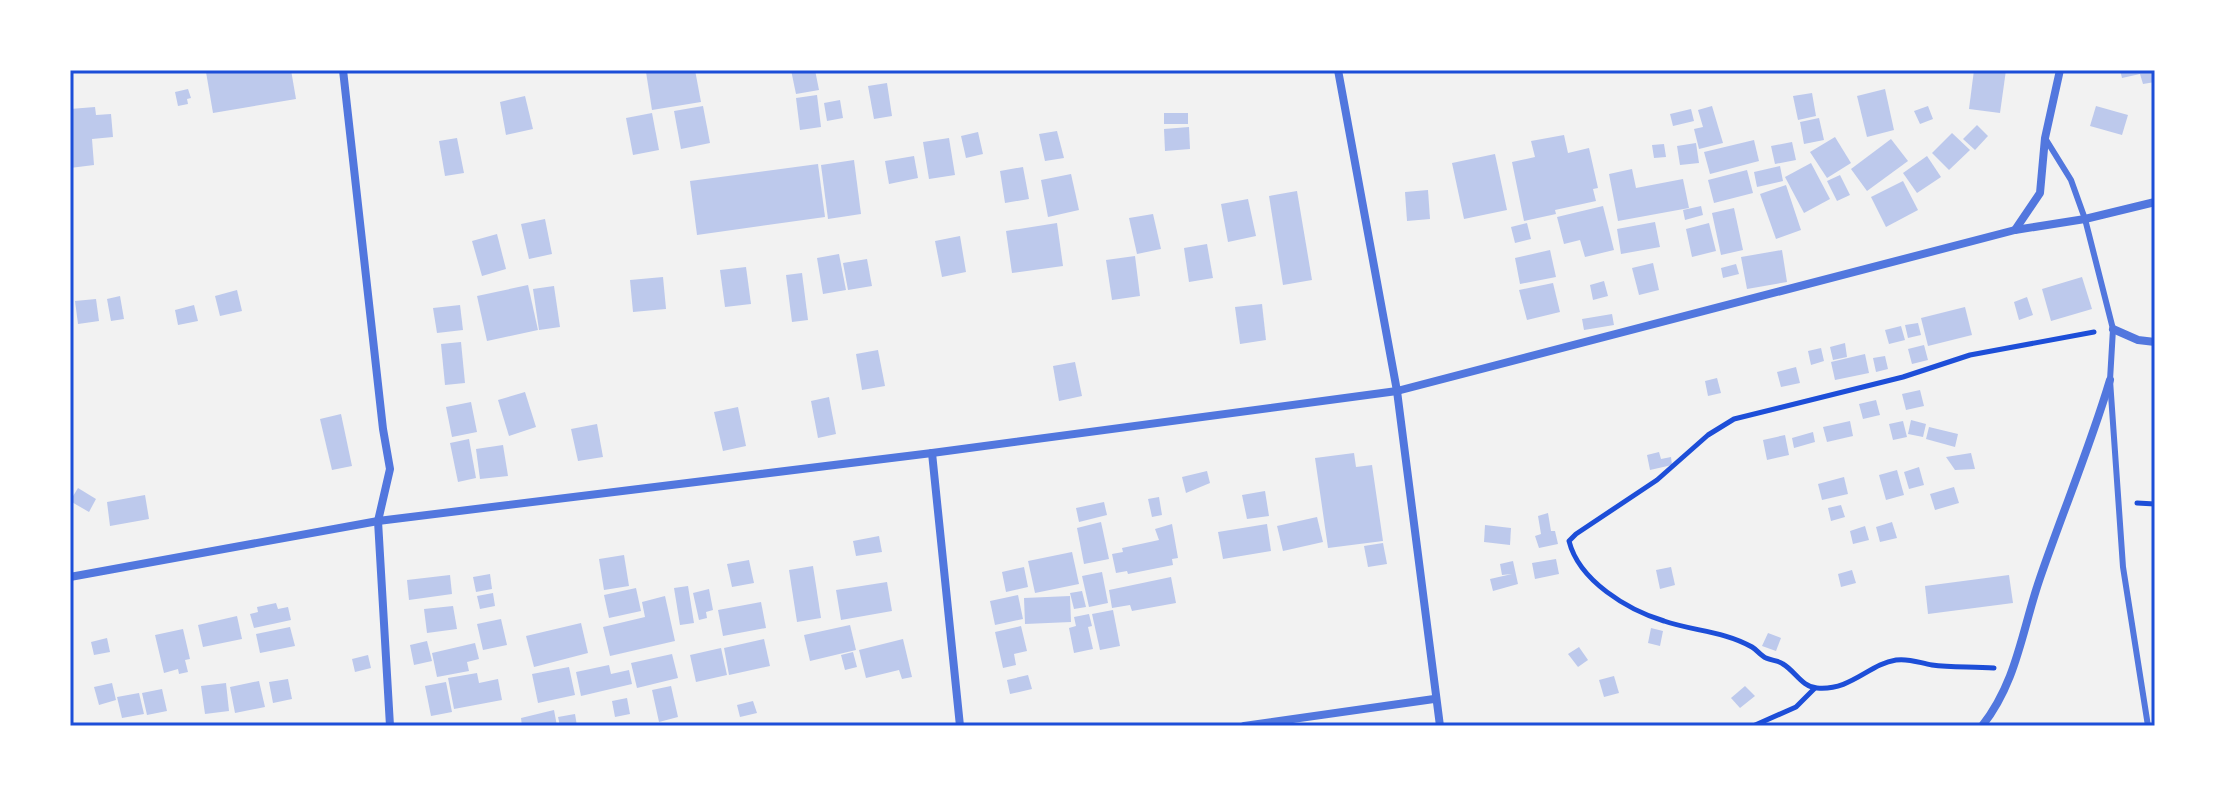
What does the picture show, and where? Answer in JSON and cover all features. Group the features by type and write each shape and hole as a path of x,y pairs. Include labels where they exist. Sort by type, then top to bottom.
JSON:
{"street":[{"path":"343,70 390,469 378,521 390,726"},
{"path":"1338,70 1397,391 1434,699 1440,726"},
{"path":"2015,230 2040,193 2045,138 2060,70"},
{"path":"70,577 378,521 932,453 1397,391 2015,230 2085,219 2155,202"},
{"path":"2113,329 2138,340 2155,342"},
{"path":"1982,726 1998,706 2015,669 2038,582 2091,441 2110,380"},
{"path":"932,453 960,726"},
{"path":"1244,726 1434,699"}],"lane":[{"path":"2045,138 2071,180 2085,219 2113,329 2110,380 2123,567 2148,726"}],"path":[{"path":"2015,669 1894,660 1842,685 1814,689 1782,663 1764,658 1752,646 1716,632 1664,622 1626,605 1591,578 1573,555 1569,541 1674,467 1708,435 1734,419 1878,384 1970,355 2113,329"},
{"path":"1753,726 1796,707 1814,689"}],"building":[{"path":"291,70 296,99 213,113 206,72"},
{"path":"695,70 701,102 652,110 646,72"},
{"path":"791,70 815,70 819,90 796,94"},
{"path":"1974,70 2006,70 2000,113 1969,109"},
{"path":"2120,70 2155,70 2155,82 2143,84 2140,74 2122,78"},
{"path":"887,83 892,116 874,119 868,86"},
{"path":"188,89 191,98 187,99 188,104 178,106 175,92"},
{"path":"1885,89 1894,130 1867,137 1857,96"},
{"path":"1812,93 1816,116 1798,120 1793,96"},
{"path":"817,95 821,127 800,130 796,98"},
{"path":"525,96 533,129 506,135 500,102"},
{"path":"840,100 843,118 827,121 824,103"},
{"path":"703,106 710,143 681,149 674,111"},
{"path":"1712,106 1723,143 1699,149 1694,129 1703,127 1698,110"},
{"path":"1928,106 1933,119 1920,124 1914,111"},
{"path":"2096,106 2128,115 2122,135 2090,126"},
{"path":"95,107 96,115 111,114 113,137 92,139 94,165 70,168 70,109"},
{"path":"1691,109 1694,121 1673,126 1670,114"},
{"path":"652,113 659,150 633,155 626,118"},
{"path":"1164,113 1188,113 1188,124 1164,124"},
{"path":"1819,118 1824,140 1804,144 1800,122"},
{"path":"1977,125 1988,136 1975,150 1963,139"},
{"path":"1189,127 1190,149 1165,151 1164,129"},
{"path":"1057,131 1064,158 1045,161 1039,134"},
{"path":"978,132 983,154 966,158 961,136"},
{"path":"1952,133 1970,150 1949,170 1932,153"},
{"path":"1564,135 1568,153 1589,148 1598,188 1593,189 1596,201 1524,221 1512,162 1535,157 1531,141"},
{"path":"1835,137 1851,163 1827,178 1810,152"},
{"path":"457,138 464,173 445,176 439,141"},
{"path":"949,138 955,175 929,179 923,142"},
{"path":"1891,139 1908,161 1867,191 1851,169"},
{"path":"1754,140 1759,161 1710,174 1704,152"},
{"path":"1792,142 1796,160 1775,164 1771,146"},
{"path":"1696,143 1699,163 1680,165 1677,146"},
{"path":"1664,144 1666,157 1654,158 1652,145"},
{"path":"1495,154 1507,210 1464,219 1452,163"},
{"path":"914,156 918,178 889,184 885,161"},
{"path":"1927,156 1941,177 1917,193 1903,173"},
{"path":"854,160 861,214 828,219 821,165"},
{"path":"1811,163 1830,199 1804,213 1785,177"},
{"path":"818,164 825,217 697,235 690,181"},
{"path":"1780,166 1783,181 1757,187 1754,172"},
{"path":"1023,167 1029,199 1005,203 1000,171"},
{"path":"1632,169 1636,188 1683,179 1689,208 1618,221 1609,174"},
{"path":"1747,170 1753,193 1714,203 1708,180"},
{"path":"1071,174 1079,210 1048,217 1041,180"},
{"path":"1840,175 1850,195 1837,201 1827,181"},
{"path":"1903,181 1918,210 1886,227 1871,197"},
{"path":"1786,185 1801,230 1776,239 1760,194"},
{"path":"1428,190 1430,219 1407,221 1405,192"},
{"path":"1297,191 1312,280 1283,285 1269,196"},
{"path":"1248,199 1256,236 1228,242 1221,204"},
{"path":"1603,206 1614,250 1585,257 1580,240 1564,244 1557,217"},
{"path":"1701,206 1703,215 1685,220 1683,210"},
{"path":"1734,208 1743,250 1721,255 1712,213"},
{"path":"1153,214 1161,249 1137,254 1129,218"},
{"path":"545,219 552,254 529,259 521,224"},
{"path":"1655,222 1660,247 1621,254 1617,229"},
{"path":"1057,223 1063,266 1012,273 1006,231"},
{"path":"1527,223 1531,239 1515,243 1511,227"},
{"path":"1709,223 1716,251 1692,257 1686,229"},
{"path":"497,234 506,269 482,276 472,241"},
{"path":"960,236 966,272 942,277 935,241"},
{"path":"1207,244 1213,278 1189,282 1184,248"},
{"path":"1550,250 1556,277 1520,284 1515,258"},
{"path":"1782,250 1787,282 1747,289 1741,257"},
{"path":"839,254 846,290 823,294 817,258"},
{"path":"1135,256 1140,296 1112,300 1106,260"},
{"path":"867,259 872,286 848,290 843,263"},
{"path":"1653,263 1659,290 1639,295 1632,268"},
{"path":"1736,264 1739,274 1723,278 1721,268"},
{"path":"746,267 751,304 725,307 720,270"},
{"path":"802,273 808,320 792,322 786,275"},
{"path":"663,277 666,309 633,312 630,280"},
{"path":"2082,277 2092,309 2051,321 2042,289"},
{"path":"1604,281 1608,296 1593,300 1590,285"},
{"path":"1553,283 1560,312 1527,320 1519,290"},
{"path":"528,285 538,330 487,341 477,296"},
{"path":"554,286 560,327 539,330 533,289"},
{"path":"237,290 242,311 220,316 215,296"},
{"path":"120,296 124,319 111,321 107,299"},
{"path":"2027,297 2033,315 2019,320 2014,302"},
{"path":"96,299 99,321 78,324 75,301"},
{"path":"1262,304 1266,340 1240,344 1235,307"},
{"path":"194,305 198,321 178,325 175,310"},
{"path":"460,305 463,330 437,333 433,308"},
{"path":"1965,307 1972,335 1928,346 1921,318"},
{"path":"1612,314 1614,325 1584,330 1582,319"},
{"path":"1918,323 1921,335 1908,338 1905,325"},
{"path":"1901,326 1905,340 1889,344 1885,330"},
{"path":"461,342 465,383 445,385 441,344"},
{"path":"1845,343 1847,357 1833,360 1830,347"},
{"path":"1924,345 1928,360 1912,364 1908,349"},
{"path":"1821,348 1824,361 1811,365 1808,351"},
{"path":"878,350 885,386 862,390 856,354"},
{"path":"1865,354 1869,373 1835,380 1831,362"},
{"path":"1885,356 1888,369 1876,372 1873,358"},
{"path":"1075,362 1082,396 1059,401 1053,366"},
{"path":"1796,367 1800,383 1781,387 1777,372"},
{"path":"1717,378 1721,393 1708,396 1705,381"},
{"path":"1920,390 1924,406 1906,410 1902,394"},
{"path":"525,392 536,427 509,436 498,400"},
{"path":"829,397 836,434 818,438 811,401"},
{"path":"1876,400 1880,415 1863,419 1859,404"},
{"path":"471,402 477,432 452,437 446,407"},
{"path":"738,407 746,446 723,451 714,412"},
{"path":"341,414 352,466 332,470 320,419"},
{"path":"1911,420 1926,424 1923,437 1908,434"},
{"path":"1850,421 1853,436 1827,442 1823,427"},
{"path":"1903,421 1907,437 1893,440 1889,424"},
{"path":"597,424 603,457 578,461 571,429"},
{"path":"1929,427 1958,434 1955,447 1926,439"},
{"path":"1813,432 1815,442 1794,448 1792,438"},
{"path":"1785,435 1789,455 1767,460 1763,440"},
{"path":"469,439 476,478 458,482 450,443"},
{"path":"503,445 508,476 480,479 476,449"},
{"path":"1659,452 1661,459 1671,457 1672,465 1650,470 1647,455"},
{"path":"1354,453 1356,467 1372,465 1383,541 1328,548 1315,458"},
{"path":"1971,453 1975,469 1955,470 1946,457"},
{"path":"1919,467 1924,485 1909,489 1904,472"},
{"path":"1897,470 1904,495 1886,500 1879,475"},
{"path":"1207,471 1210,483 1186,493 1182,477"},
{"path":"1844,477 1848,494 1822,500 1818,484"},
{"path":"1954,487 1959,503 1935,510 1930,494"},
{"path":"78,488 96,499 89,512 70,501"},
{"path":"1265,491 1269,516 1247,519 1242,495"},
{"path":"145,495 149,519 110,526 107,502"},
{"path":"1159,497 1162,515 1152,517 1148,499"},
{"path":"1104,502 1107,515 1079,522 1076,508"},
{"path":"1841,505 1845,517 1831,521 1828,508"},
{"path":"1548,513 1551,531 1555,531 1558,544 1539,548 1535,536 1541,534 1538,516"},
{"path":"1317,517 1323,542 1283,551 1277,526"},
{"path":"1101,522 1109,559 1084,564 1077,528"},
{"path":"1892,522 1897,538 1880,542 1876,527"},
{"path":"1172,524 1178,558 1172,559 1173,565 1128,574 1127,571 1116,573 1112,554 1123,552 1122,548 1159,540 1155,529"},
{"path":"1267,524 1271,551 1223,559 1218,532"},
{"path":"1485,525 1511,528 1510,545 1484,542"},
{"path":"1865,526 1869,540 1853,544 1850,531"},
{"path":"879,536 882,552 856,556 853,541"},
{"path":"1383,543 1387,564 1368,567 1364,546"},
{"path":"1072,552 1079,584 1035,593 1028,561"},
{"path":"624,555 629,586 604,590 599,559"},
{"path":"1556,559 1559,574 1535,579 1532,563"},
{"path":"749,560 754,583 732,587 727,564"},
{"path":"1513,561 1518,584 1493,591 1490,579 1512,574 1502,575 1500,564"},
{"path":"813,566 821,618 797,622 789,570"},
{"path":"1024,567 1028,587 1006,592 1002,572"},
{"path":"1671,567 1675,585 1660,589 1656,570"},
{"path":"1852,570 1856,583 1841,587 1838,574"},
{"path":"1102,572 1108,603 1089,607 1082,576"},
{"path":"490,574 492,589 476,592 473,577"},
{"path":"450,575 452,594 409,600 407,580"},
{"path":"2009,575 2013,603 1928,614 1925,586"},
{"path":"1171,577 1176,603 1132,611 1130,605 1112,608 1109,590"},
{"path":"887,582 892,611 841,620 836,590"},
{"path":"688,586 694,623 680,625 674,588"},
{"path":"636,588 641,611 609,618 604,595"},
{"path":"709,589 713,610 706,612 707,618 699,620 693,593"},
{"path":"1082,591 1086,607 1074,609 1070,593"},
{"path":"493,593 495,606 480,609 477,596"},
{"path":"1018,595 1023,619 995,625 990,601"},
{"path":"665,596 675,641 610,656 603,627 645,617 642,602"},
{"path":"1070,596 1071,622 1025,624 1024,598"},
{"path":"761,602 766,628 723,636 718,610"},
{"path":"276,603 278,609 288,607 291,620 254,628 250,614 258,612 257,607"},
{"path":"453,606 457,629 427,633 424,609"},
{"path":"1113,610 1120,646 1100,650 1092,614"},
{"path":"1089,614 1092,626 1088,627 1093,649 1074,653 1069,628 1076,626 1074,617"},
{"path":"237,616 242,639 203,647 198,625"},
{"path":"501,619 507,645 483,650 477,624"},
{"path":"581,623 588,653 534,667 526,636"},
{"path":"850,625 856,650 810,661 804,635"},
{"path":"1021,626 1027,651 1014,654 1016,665 1003,668 995,632"},
{"path":"290,627 295,646 260,653 256,634"},
{"path":"1651,628 1663,631 1660,646 1648,643"},
{"path":"183,629 190,659 185,660 188,672 179,674 178,669 164,673 155,635"},
{"path":"1768,633 1781,638 1776,651 1762,646"},
{"path":"107,638 110,652 94,655 91,642"},
{"path":"764,639 770,666 729,675 724,648"},
{"path":"903,639 912,677 902,679 899,670 866,678 859,650"},
{"path":"427,641 432,661 414,665 410,645"},
{"path":"475,643 479,659 467,662 469,671 437,677 432,653"},
{"path":"1579,647 1588,660 1578,667 1568,654"},
{"path":"721,648 727,675 696,682 690,655"},
{"path":"853,652 857,667 845,670 841,655"},
{"path":"672,654 678,678 637,688 631,663"},
{"path":"368,655 371,668 355,672 352,659"},
{"path":"609,665 611,674 629,670 632,684 581,696 576,672"},
{"path":"569,667 575,695 538,703 532,674"},
{"path":"477,673 479,683 498,679 502,700 454,709 448,678"},
{"path":"1028,675 1032,689 1010,694 1007,680"},
{"path":"1614,676 1619,693 1604,697 1599,680"},
{"path":"288,679 292,699 273,703 269,682"},
{"path":"259,681 265,707 235,713 230,687"},
{"path":"446,682 452,712 431,716 425,686"},
{"path":"112,683 116,700 99,705 94,687"},
{"path":"226,683 229,711 205,714 201,686"},
{"path":"671,686 678,717 659,722 652,690"},
{"path":"1745,686 1755,696 1740,708 1731,698"},
{"path":"162,689 167,711 147,715 142,693"},
{"path":"139,693 144,714 122,718 117,697"},
{"path":"627,698 630,714 615,717 612,701"},
{"path":"753,701 757,713 740,717 737,705"},
{"path":"554,710 557,726 522,726 521,718"},
{"path":"575,714 577,726 560,726 558,717"}]}
